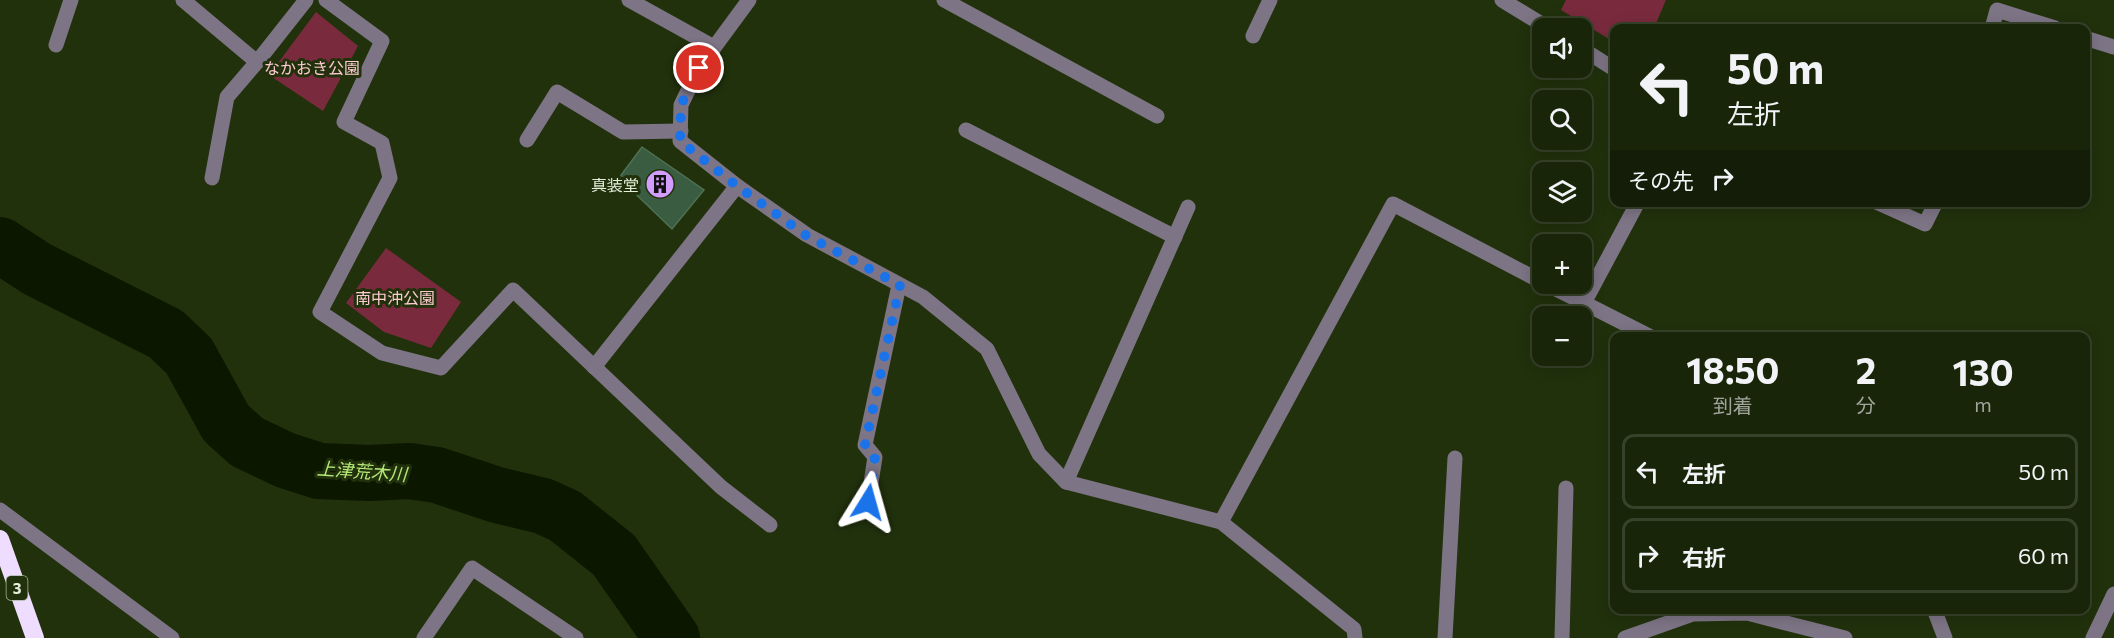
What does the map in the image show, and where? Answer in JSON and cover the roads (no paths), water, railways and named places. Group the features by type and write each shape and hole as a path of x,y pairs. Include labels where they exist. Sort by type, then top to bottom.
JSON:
{"highway":[{"name":"3","path":"0,539 34,638"}],"street":[{"path":"56,45 70,0"},
{"path":"183,0 257,62"},
{"path":"212,178 227,97 306,0"},
{"path":"326,0 382,41 344,122 382,143 390,178 320,312 382,353 441,368 513,290 721,487 770,525"},
{"path":"629,0 714,47"},
{"path":"749,0 699,68 681,105 680,141 737,186 807,236 923,297 987,349 1039,454 1066,482 1221,522 1358,635"},
{"path":"944,0 1157,116"},
{"path":"1254,36 1270,0"},
{"path":"1502,0 1532,18"},
{"path":"1993,24 1997,10 2042,24"},
{"path":"2090,40 2114,47"},
{"path":"1592,55 1610,66"},
{"path":"526,140 556,92 623,132 681,131"},
{"path":"966,130 1175,237"},
{"path":"594,367 737,186"},
{"path":"1221,522 1393,204 1532,277"},
{"path":"1066,482 1188,207"},
{"path":"1584,303 1635,207"},
{"path":"1887,207 1925,224 1934,207"},
{"path":"868,502 875,457 865,445 900,285"},
{"path":"1566,294 1641,332"},
{"path":"1445,638 1455,458"},
{"path":"1562,638 1566,488"},
{"path":"0,510 172,638"},
{"path":"424,638 472,568 576,638"},
{"path":"2093,638 2114,594"},
{"path":"1625,638 1693,614"},
{"path":"1751,614 1845,638"},
{"path":"1936,614 1945,638"}],"waterway":[{"name":"上津荒木川","path":"0,245 37,269 166,334 189,356 226,423 247,442 285,460 319,471 369,473 409,471 437,475 497,495 543,506 565,516 614,555 672,638"}],"place":[{"name":"真装堂","path":"660,184"}],"park label":[{"name":"なかおき公園","path":"312,67"},
{"name":"南中沖公園","path":"395,297"}]}
